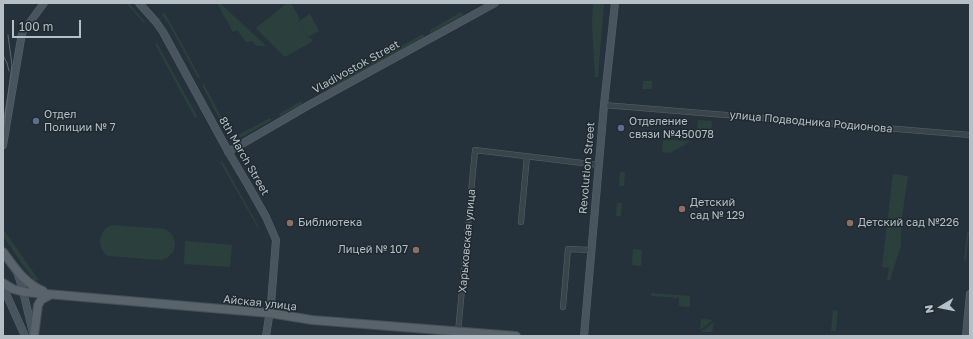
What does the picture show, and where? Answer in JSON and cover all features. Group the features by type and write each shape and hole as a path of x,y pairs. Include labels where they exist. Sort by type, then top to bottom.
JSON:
{"main road":[{"path":"3,145 22,33 44,3"},
{"name":"8th March Street","path":"140,3 163,32 228,152 252,191 276,240 266,336"},
{"name":"Vladivostok Street","path":"228,152 309,105 495,3"},
{"name":"Revolution Street","path":"584,336 604,105 615,3"},
{"path":"3,252 14,268 24,292 34,336"},
{"path":"3,260 7,261 32,286 51,294"},
{"name":"Айская улица","path":"3,284 24,292 269,314 312,320 516,336"},
{"path":"3,287 25,336"},
{"path":"34,336 38,305 41,300 51,294"},
{"path":"966,336 970,294"}],"street":[{"name":"улица Подводника Родионова","path":"604,105 970,135"},
{"name":"Харьковская улица","path":"458,332 475,150 526,156"},
{"path":"521,222 526,156 599,165"},
{"path":"563,307 568,249 591,250"}],"green space":[{"path":"126,3 129,3 145,22 144,23"},
{"path":"217,3 221,4 266,46 257,46 252,41 246,42 237,30 233,32"},
{"path":"287,3 291,3 308,38 310,37 313,41 285,57 256,28"},
{"path":"593,3 604,3 598,77 595,77 592,23"},
{"path":"164,12 200,77 198,78 162,14"},
{"path":"461,12 463,15 431,33 430,30"},
{"path":"310,14 319,31 308,37 299,21"},
{"path":"423,34 425,37 328,90 326,87"},
{"path":"157,43 197,116 195,118 155,44"},
{"path":"643,81 652,81 652,89 642,89"},
{"path":"204,84 228,130 226,132 202,85"},
{"path":"301,101 302,104 280,116 279,114"},
{"path":"270,118 272,120 240,138 238,135"},
{"path":"698,120 712,121 711,133 697,132"},
{"path":"664,140 691,141 670,153 662,152"},
{"path":"222,161 259,227 258,228 220,162"},
{"path":"620,172 625,172 624,186 619,186"},
{"path":"893,174 908,176 901,224 901,245 890,280 887,280 889,268 882,267"},
{"path":"617,203 622,203 621,216 616,216"},
{"path":"112,225 165,229 173,236 175,243 174,251 167,258 161,260 109,256 102,249 100,240 104,231"},
{"path":"3,229 39,280 34,281 3,236"},
{"path":"967,232 969,232 966,261 964,260"},
{"path":"185,241 232,245 230,267 184,264"},
{"path":"633,249 642,250 641,266 632,265"},
{"path":"652,293 690,296 690,307 679,306 679,298 651,296"},
{"path":"833,310 838,311 836,331 831,331"},
{"path":"701,319 713,320 700,330"},
{"path":"714,322 712,332 701,332"}],"tram line":[{"path":"3,133 12,65 8,35"},
{"path":"3,55 9,71"}],"place":[{"name":"Отдел Полиции № 7","path":"36,121"},
{"name":"Отделение связи №450078","path":"621,128"},
{"name":"Детский сад № 129","path":"682,209"},
{"name":"Библиотека","path":"290,223"},
{"name":"Детский сад №226","path":"850,223"},
{"name":"Лицей № 107","path":"416,250"}]}
